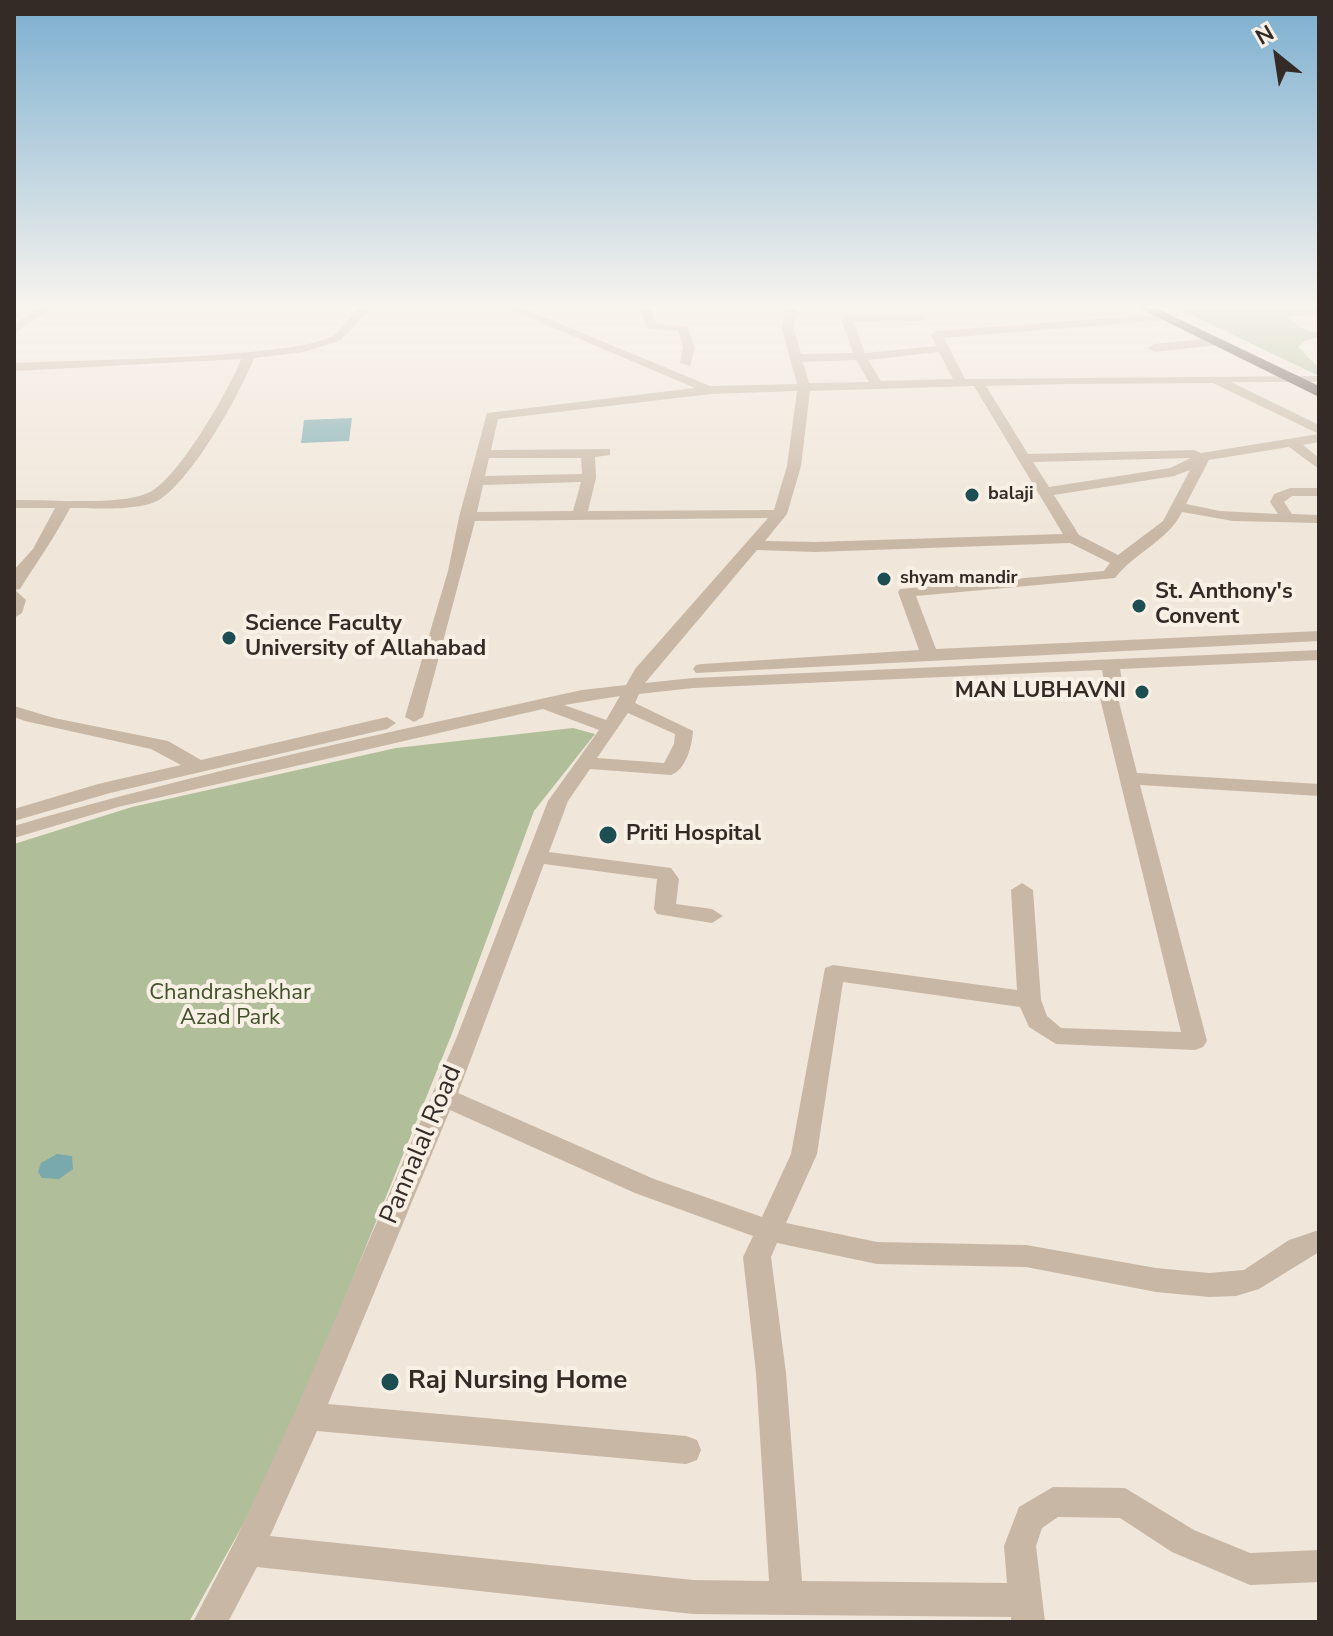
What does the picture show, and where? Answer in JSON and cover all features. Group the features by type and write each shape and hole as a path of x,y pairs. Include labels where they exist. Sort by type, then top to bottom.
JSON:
{"street":[{"path":"14,504 136,502 161,492 192,456 238,384"},
{"path":"697,384 711,390"},
{"path":"414,717 456,571 466,517 492,416 711,390 895,384"},
{"path":"979,384 1073,538 1119,562"},
{"path":"1226,384 1319,430"},
{"path":"466,517 780,514 794,466 804,387"},
{"path":"1043,492 1174,472 1201,458 1319,438"},
{"path":"1290,441 1319,465"},
{"path":"482,454 605,452"},
{"path":"579,515 589,478 588,454"},
{"path":"1023,458 1119,454 1135,458 1194,454 1201,458"},
{"path":"929,654 906,592 1109,575 1119,562 1169,524 1180,507 1201,458"},
{"path":"475,481 589,478"},
{"path":"1288,518 1277,502 1279,497 1290,492 1319,492"},
{"path":"14,586 23,568 39,551 65,504"},
{"path":"1180,507 1205,515 1235,518 1319,519"},
{"name":"Pannalal Road","path":"210,1622 248,1550 308,1416 468,1039 558,801 633,689 780,514"},
{"path":"757,545 815,547 1073,538"},
{"path":"14,595 18,600 14,613"},
{"path":"14,815 195,765 414,717 534,698 929,654 1319,636"},
{"path":"633,689 1319,655"},
{"path":"1022,890 1029,1000 1037,1021 1056,1036 1195,1041 1108,694 1114,686 1110,664"},
{"path":"582,763 671,769 683,744 684,731 633,689"},
{"path":"14,832 169,789 534,698 609,727"},
{"path":"14,711 34,719 111,737 159,744 195,765"},
{"path":"1127,778 1319,790"},
{"path":"537,857 664,873 668,879 665,909 712,916"},
{"path":"787,1598 771,1373 757,1257 804,1154 833,973 1029,1000"},
{"path":"442,1096 642,1186 770,1229 856,1250 916,1255 1027,1256 1187,1284 1237,1284 1265,1275 1304,1242 1319,1241"},
{"path":"308,1416 686,1450"},
{"path":"248,1550 693,1597 787,1598 1027,1611 1020,1546 1030,1518 1053,1502 1125,1503 1183,1541 1250,1569 1319,1566"}],"green space":[{"name":"Chandrashekhar Azad Park","path":"573,728 595,734 534,811 451,1036 282,1454 189,1622 14,1622 14,844 132,807 396,748"}],"water":[{"path":"352,418 349,441 301,443 304,420"},
{"path":"57,1154 72,1156 73,1169 59,1179 42,1178 38,1172 41,1163"}],"place":[{"name":"balaji","path":"972,495"},
{"name":"shyam mandir","path":"884,579"},
{"name":"St. Anthony's Convent","path":"1139,606"},
{"name":"Science Faculty University of Allahabad","path":"229,638"},
{"name":"MAN LUBHAVNI","path":"1142,692"},
{"name":"Priti Hospital","path":"608,835"},
{"name":"Raj Nursing Home","path":"390,1382"}]}
